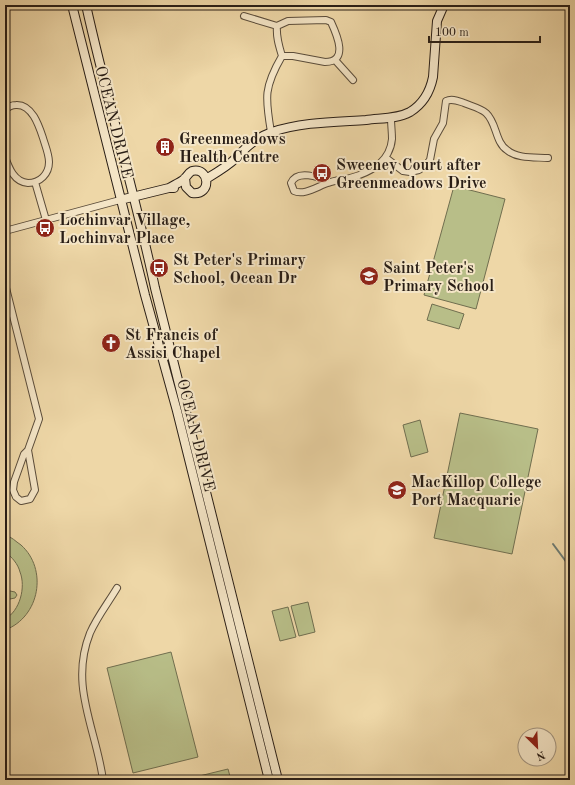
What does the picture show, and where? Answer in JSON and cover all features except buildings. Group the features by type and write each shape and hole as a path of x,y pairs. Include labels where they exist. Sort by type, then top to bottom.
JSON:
{"main road":[{"name":"OCEAN DRIVE","path":"72,5 120,200 179,419 269,780"},
{"name":"OCEAN DRIVE","path":"86,5 134,197 156,295 278,780"},
{"path":"204,176 220,166 233,155 239,154 249,144 271,132 285,128 312,124 391,118 410,112 427,95 433,78 437,21 444,5"},
{"path":"120,200 169,188 185,178 188,173 193,171 204,176"},
{"path":"169,188 187,189 192,192 199,192 205,188 204,176"},
{"path":"185,178 185,185 187,189"}],"street":[{"path":"244,16 278,26 288,21 326,20 331,22 339,47 336,60"},
{"path":"271,132 266,95 268,84 282,56 276,33 278,26"},
{"path":"282,56 293,56 325,62 336,60"},
{"path":"336,60 353,80"},
{"path":"386,158 403,171 410,172 419,170 425,166 430,160 434,139 443,123 446,101 449,100 458,101 479,108 486,113 494,125 502,146 507,151 520,155 548,158"},
{"path":"5,110 13,105 20,105 25,107 30,112 37,124 45,144 49,162 48,168 45,175 40,180 35,182 23,182 17,179 9,167 5,157"},
{"path":"329,182 316,176 307,175 298,176 293,179 291,183 294,191 301,192 329,182 364,174 375,168 386,158 390,147 392,139 391,118"},
{"path":"35,182 46,220"},
{"path":"5,231 120,200"},
{"path":"5,284 39,416 39,422 28,450 24,454 12,487 16,498 22,501 30,499 35,490 34,474 28,450"},
{"path":"103,780 82,688 82,666 91,633 117,588"}],"green space":[{"path":"454,186 505,199 476,309 424,295"},
{"path":"432,304 464,314 459,329 427,320"},
{"path":"460,413 538,429 512,554 434,538"},
{"path":"420,420 428,452 411,457 403,425"},
{"path":"5,535 21,545 30,555 35,567 37,579 33,604 26,615 17,624 5,630 5,619 15,610 18,605 22,591 22,578 18,566 5,552"},
{"path":"5,590 15,592 17,595 15,598 5,600"},
{"path":"308,602 315,632 299,636 291,606"},
{"path":"288,607 296,637 280,641 272,611"},
{"path":"171,652 198,757 133,773 107,668"},
{"path":"228,769 231,780 183,780"}],"waterway":[{"path":"553,544 570,567"}],"place":[{"name":"Greenmeadows Health Centre","path":"165,147"},
{"name":"Sweeney Court after Greenmeadows Drive","path":"322,173"},
{"name":"Lochinvar Village, Lochinvar Place","path":"45,228"},
{"name":"St Peter's Primary School, Ocean Dr","path":"159,268"},
{"name":"Saint Peter's Primary School","path":"369,276"},
{"name":"St Francis of Assisi Chapel","path":"111,343"},
{"name":"MacKillop College Port Macquarie","path":"397,490"}]}
